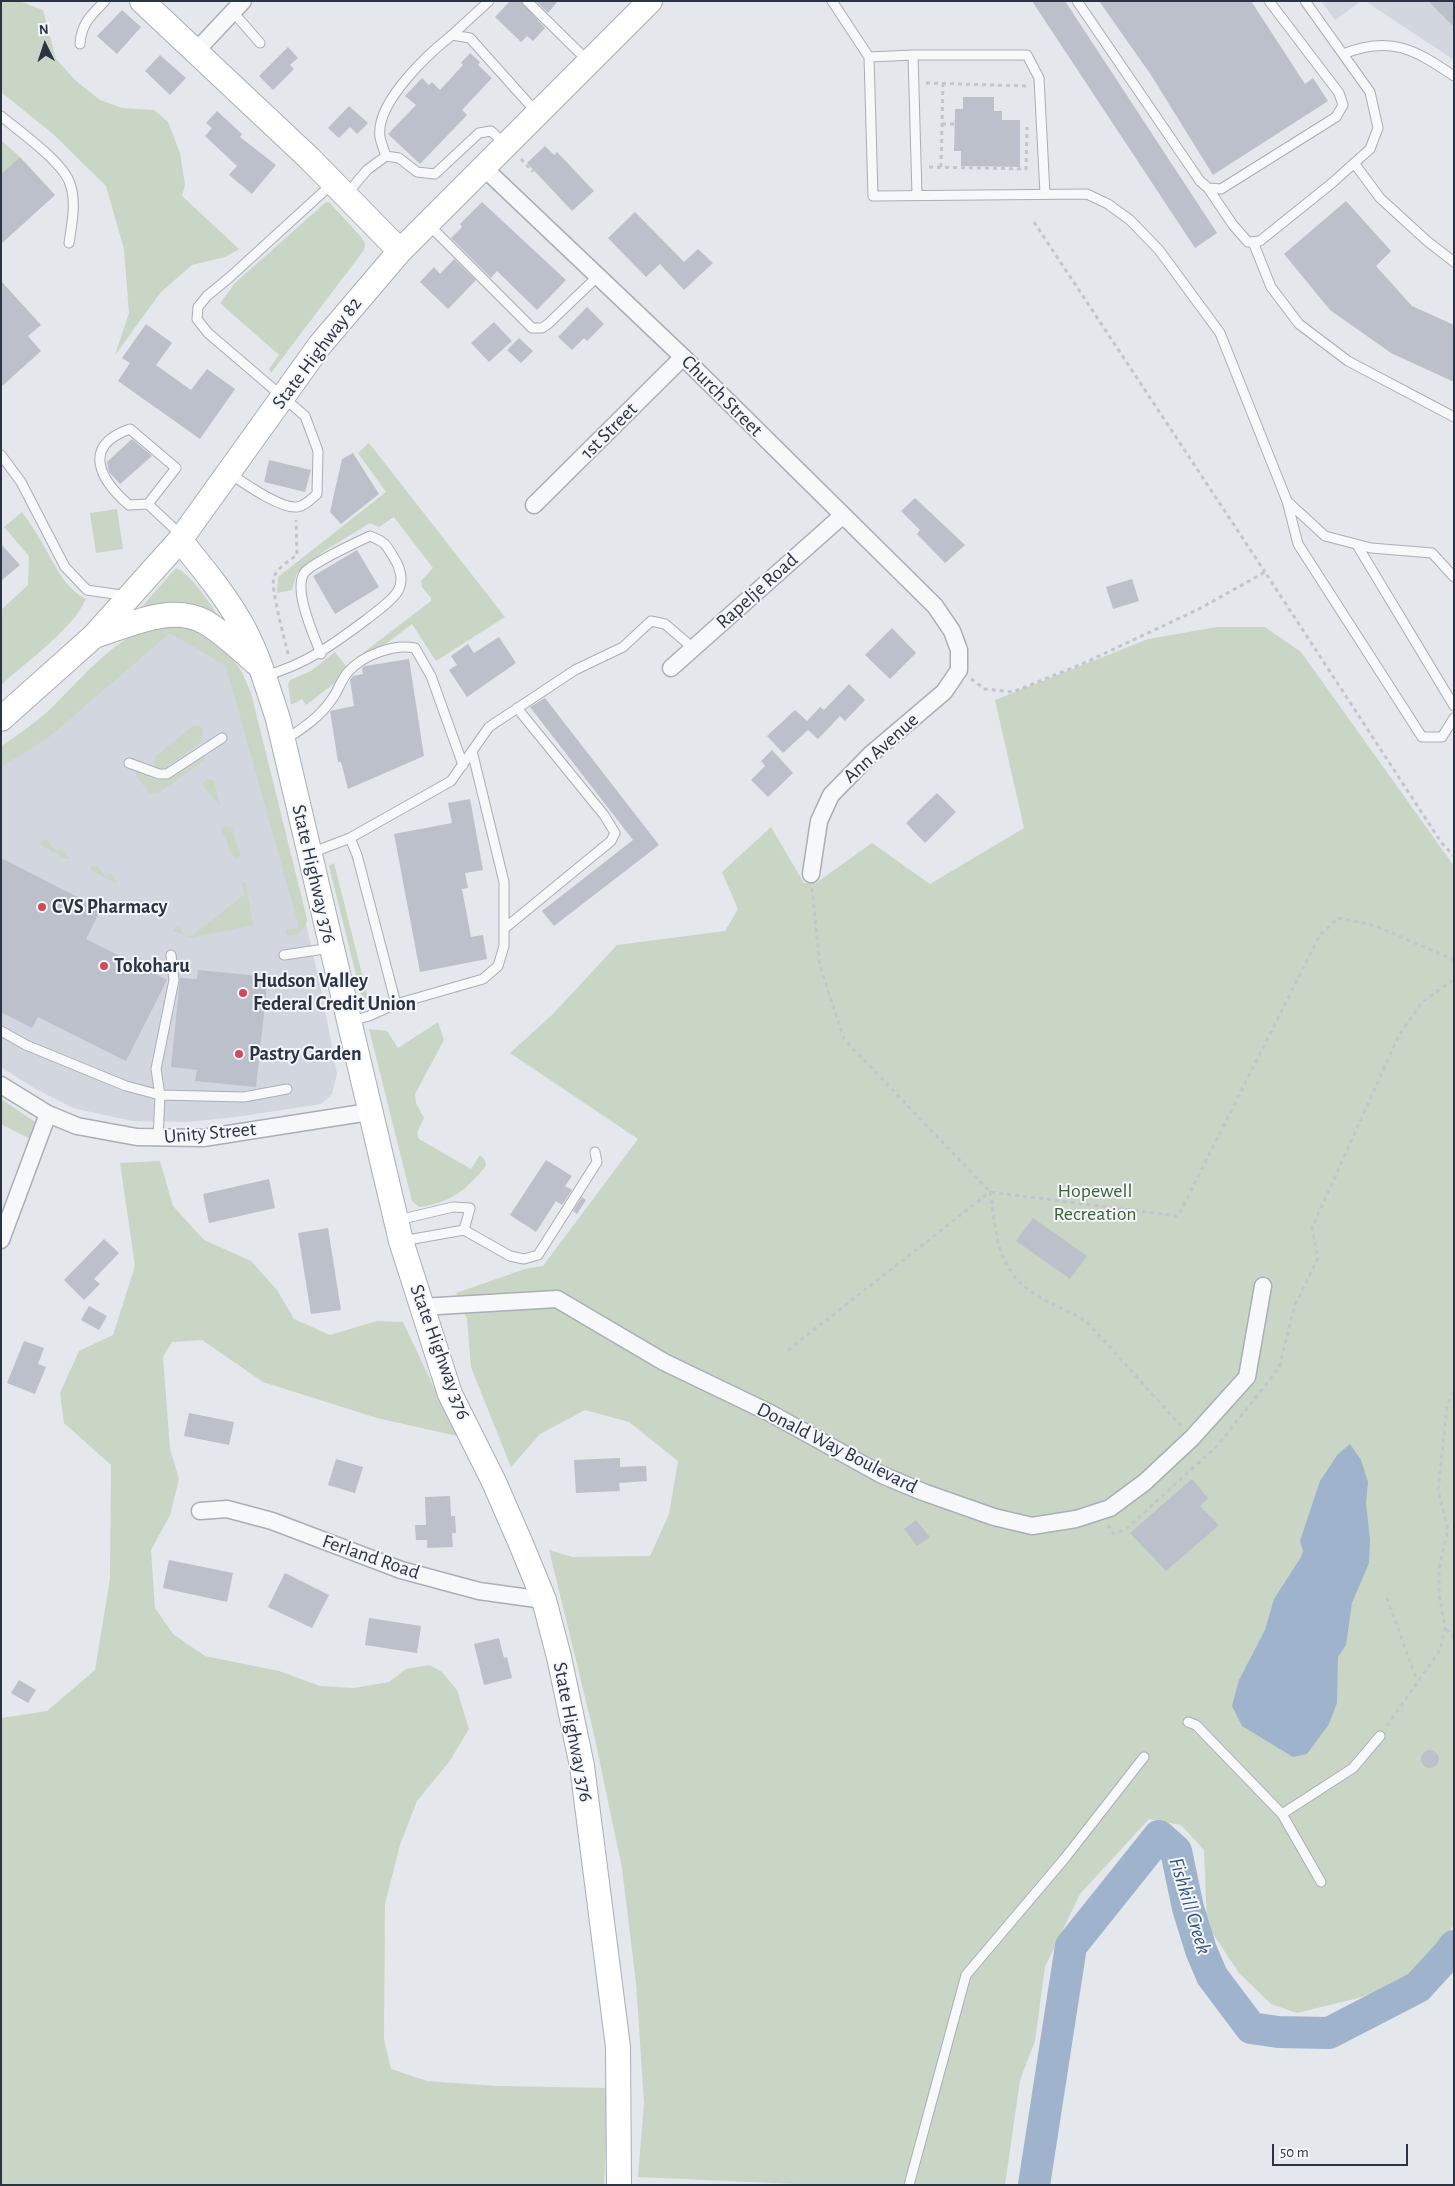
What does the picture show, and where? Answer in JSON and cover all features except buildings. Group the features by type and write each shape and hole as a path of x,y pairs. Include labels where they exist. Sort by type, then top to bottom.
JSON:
{"main road":[{"path":"142,1 340,189 400,251"},
{"name":"State Highway 82","path":"1,719 94,636 181,538 326,338 400,251 650,1"},
{"name":"State Highway 376","path":"181,538 214,582 268,666 283,742 398,1231 450,1394 494,1482 544,1600 559,1657 582,1766 618,2047 619,2185"},
{"path":"94,636 170,614 184,616 204,621 268,666"}],"street":[{"path":"196,52 238,7"},
{"name":"Church Street","path":"484,168 683,357 934,606 952,631 959,650 958,670"},
{"name":"1st Street","path":"534,505 683,357"},
{"name":"Rapelje Road","path":"671,668 843,515"},
{"name":"Ann Avenue","path":"811,874 819,821 831,795 871,754 944,692 958,670"},
{"name":"Unity Street","path":"1,1085 48,1114 78,1126 137,1137 202,1138 369,1112"},
{"path":"1,1240 48,1114"},
{"name":"Donald Way Boulevard","path":"421,1307 557,1299 664,1362 770,1413 876,1471 923,1492 994,1517 1032,1526 1076,1519 1110,1508 1145,1482 1192,1438 1247,1376 1263,1286"},
{"name":"Ferland Road","path":"200,1511 234,1511 272,1522 402,1570 479,1591 544,1600"}],"lane":[{"path":"80,44 81,32 85,22 105,1"},
{"path":"386,156 380,135 384,114 404,80 434,49 489,1"},
{"path":"527,1 589,62"},
{"path":"832,1 869,57 873,196 1087,194 1108,204 1130,220 1158,250 1220,333 1287,501 1298,544 1422,736 1442,737 1454,718"},
{"path":"1077,1 1200,180 1248,242 1260,241 1354,164 1370,149 1378,128 1370,92 1305,1"},
{"path":"1208,188 1221,189 1336,117 1343,105 1339,93 1269,1"},
{"path":"238,7 260,43"},
{"path":"452,35 470,38 538,114"},
{"path":"1342,54 1364,45 1395,45 1423,56 1454,76"},
{"path":"869,57 914,54 1027,55 1039,78 1045,194"},
{"path":"914,54 917,195"},
{"path":"1,116 52,158 69,180 74,208 69,243"},
{"path":"228,473 264,495 288,506 296,507 306,503 317,494 318,452 305,416 208,333 197,319 198,308 206,296 340,189 386,156 399,158 417,172 435,174 479,133 491,131 507,146"},
{"path":"1354,164 1380,198 1427,241 1454,262"},
{"path":"428,224 532,328 542,328 548,324 598,276"},
{"path":"1254,242 1271,287 1299,324 1348,361 1454,417"},
{"path":"148,504 176,468 130,429 117,433 104,446 100,459 101,472 116,493 130,505 148,504 181,538"},
{"path":"1,455 21,482 66,567 87,590 130,596"},
{"path":"1,464 11,468"},
{"path":"1287,501 1325,536 1371,548 1432,554 1454,577"},
{"path":"268,666 287,670 321,654 389,601 399,590 402,577 398,564 385,542 370,536 343,549 306,572 302,581 303,602 321,654"},
{"path":"1357,544 1454,706"},
{"path":"309,853 350,838 451,781 489,727 575,670 623,647 651,620 665,624 693,648"},
{"path":"283,742 310,724 332,699 348,672 370,656 401,646 415,648 431,676 463,765"},
{"path":"504,928 611,841 615,833 604,815 517,708"},
{"path":"129,763 159,774 167,774 222,738"},
{"path":"348,1022 369,1016 396,1004 463,985 490,974 498,966 504,946 504,882 472,751"},
{"path":"350,838 357,855 396,1004"},
{"path":"284,955 331,948"},
{"path":"158,1138 160,1095 156,1069 174,980 171,955"},
{"path":"1,1031 26,1045 126,1086 160,1095 244,1097 286,1089"},
{"path":"398,1231 464,1230 510,1256 524,1259 538,1255 596,1162 595,1152"},
{"path":"398,1231 453,1207 470,1208 464,1230"},
{"path":"1188,1722 1196,1725 1282,1814 1321,1882"},
{"path":"1282,1814 1354,1768 1380,1736"},
{"path":"909,2185 966,1975 1066,1858 1144,1757"}],"path":[{"path":"930,83 1028,86 1027,96"},
{"path":"941,167 942,84"},
{"path":"928,167 1026,170 1027,123"},
{"path":"942,124 954,124"},
{"path":"1034,222 1441,842 1454,856"},
{"path":"268,666 289,656 274,591 274,578 282,566 297,555 296,507"},
{"path":"958,670 985,689 1013,692 1082,664 1199,609 1265,572"},
{"path":"811,874 820,966 844,1039 990,1192 997,1234 1006,1267 1026,1287 1089,1324 1184,1430"},
{"path":"788,1350 990,1192 1178,1216 1320,935 1338,918 1376,926 1454,960"},
{"path":"1099,1512 1114,1534 1126,1529 1217,1446 1279,1368 1295,1305 1318,1258 1312,1228 1399,1035 1422,1002 1454,979"},
{"path":"1380,1736 1440,1650 1445,1628 1439,1594 1439,1569 1448,1529 1438,1491 1447,1407 1454,1390"},
{"path":"1387,1598 1418,1682"},
{"path":"1445,1628 1454,1638"}],"shaded area":[{"path":"1321,1 1361,1 1335,20"},
{"path":"1365,1 1454,1 1454,60"},
{"path":"168,626 227,657 300,898 320,984 337,1074 332,1094 321,1104 236,1117 187,1122 132,1121 73,1108 34,1088 1,1067 1,750"}],"green space":[{"path":"1,1 19,1 43,10 56,59 76,81 100,100 122,108 154,110 168,122 180,153 185,185 182,196 239,249 225,257 192,265 161,292 115,355 129,313 124,249 106,186 53,134 1,92"},
{"path":"1,140 20,157 1,174"},
{"path":"329,202 362,238 365,244 364,250 271,373 269,369 279,355 221,302 235,283 325,203"},
{"path":"369,443 505,617 436,661 412,624 306,705 302,699 291,705 288,685 290,680 311,671 335,652 346,666 431,601 431,598 422,587 421,581 433,568 394,517 379,527 370,523 324,551 297,573 292,590 277,593 278,577 386,492 358,453"},
{"path":"117,509 123,549 96,553 90,513"},
{"path":"22,512 64,580 77,594 86,599 79,611 60,634 1,685 1,610 28,585 29,556 4,527"},
{"path":"176,568 189,577 196,585 224,624 139,610"},
{"path":"153,625 195,627 228,652 242,672 251,693 307,919 305,926 298,934 287,935 286,930 299,927 226,666 170,633 48,738 1,767 1,746 47,712 109,652 137,632"},
{"name":"Hopewell Recreation","path":"1217,627 1265,627 1301,652 1454,866 1454,1925 1419,1975 1362,1997 1297,2013 1271,2004 1239,1973 1207,1925 1204,1850 1181,1825 1149,1819 1080,1894 1045,1967 1035,2041 1020,2080 1005,2185 818,2185 638,2177 644,2103 636,1983 622,1868 593,1730 549,1550 572,1557 650,1556 669,1514 678,1461 629,1422 585,1410 540,1434 511,1467 471,1367 467,1319 456,1293 525,1269 543,1266 638,1139 510,1053 553,1014 617,945 725,931 738,909 722,872 771,827 804,883 816,883 872,843 930,884 1024,828 995,700 1148,639"},
{"path":"193,726 200,726 203,730 201,742 167,767 161,769 154,764 156,756"},
{"path":"199,755 203,756 205,760 157,794 149,793 136,776 137,771 154,780 166,779"},
{"path":"208,779 214,781 220,806 204,787 203,782"},
{"path":"225,826 232,828 241,858 235,859 228,848 221,830"},
{"path":"46,839 56,851 62,849 70,859 66,859 40,845 40,842"},
{"path":"334,863 368,998 362,999 329,866"},
{"path":"92,865 97,866 105,876 111,873 118,884 90,870"},
{"path":"243,881 246,885 253,925 191,938 173,931 178,926 186,936 191,936 245,894"},
{"path":"438,1022 444,1040 415,1094 416,1103 424,1118 418,1131 419,1139 471,1169 480,1155 485,1160 486,1166 472,1182 449,1199 419,1207 412,1201 369,1029 387,1031 398,1048"},
{"path":"1,1099 37,1123 30,1139 1,1124"},
{"path":"160,1161 173,1206 204,1240 251,1261 277,1290 294,1319 330,1335 377,1321 403,1322 457,1436 377,1418 263,1382 202,1340 172,1342 163,1357 170,1449 179,1479 170,1515 151,1550 155,1608 173,1634 205,1656 279,1671 320,1686 354,1688 389,1682 406,1669 429,1665 442,1672 457,1690 469,1729 449,1762 417,1801 400,1845 385,1904 384,2039 391,2069 427,2081 497,2086 609,2088 604,2185 1,2185 1,1718 47,1711 95,1670 110,1579 111,1465 64,1423 60,1393 79,1351 113,1335 135,1266 120,1163"}],"water":[{"path":"1350,1444 1361,1460 1368,1482 1366,1503 1370,1540 1369,1563 1352,1603 1346,1645 1338,1657 1337,1703 1329,1724 1307,1754 1293,1757 1242,1726 1232,1706 1239,1680 1265,1630 1274,1599 1301,1557 1303,1551 1300,1541 1320,1481 1338,1454"}],"waterway":[{"name":"Fishkill Creek","path":"1034,2185 1071,1946 1159,1836 1176,1851 1188,1908 1201,1950 1212,1976 1251,2028 1278,2032 1329,2033 1418,1987 1454,1946"}],"place":[{"name":"CVS Pharmacy","path":"42,907"},
{"name":"Tokoharu","path":"104,966"},
{"name":"Hudson Valley Federal Credit Union","path":"243,993"},
{"name":"Pastry Garden","path":"239,1054"}]}
